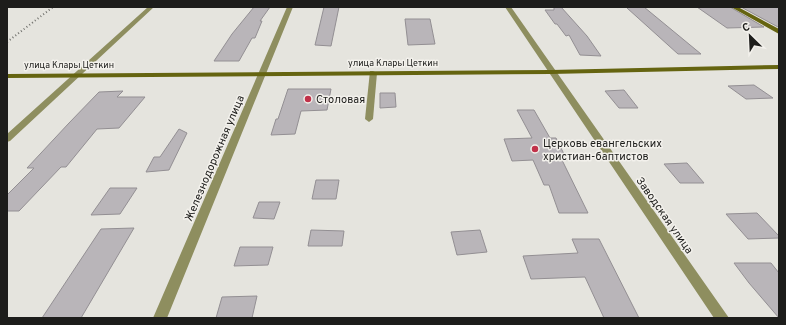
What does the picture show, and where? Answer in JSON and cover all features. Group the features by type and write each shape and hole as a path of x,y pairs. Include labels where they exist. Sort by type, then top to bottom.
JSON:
{"street":[{"path":"7,139 150,7"},
{"name":"Железнодорожная улица","path":"160,318 290,7"},
{"name":"Заводская улица","path":"508,7 551,72 722,318"},
{"path":"734,7 779,32"},
{"name":"улица Клары Цеткин","path":"7,76 551,72 779,67"},
{"path":"369,119 373,73"}],"building":[{"path":"254,7 270,7 260,21 262,21 255,38 252,38 239,61 214,61 232,34"},
{"path":"324,7 339,7 331,46 315,45"},
{"path":"554,7 561,7 587,36 601,56 580,55 569,35 566,36 545,10 554,10"},
{"path":"644,7 701,54 678,54 627,8"},
{"path":"697,7 730,7 764,27 727,28"},
{"path":"741,7 779,7 779,27 778,27"},
{"path":"405,19 430,19 435,44 408,45"},
{"path":"754,85 773,98 746,99 728,86"},
{"path":"288,89 331,89 327,110 301,111 295,134 271,135 276,119 278,119"},
{"path":"624,90 638,108 619,108 605,91"},
{"path":"123,91 117,97 145,97 119,128 97,129 66,167 61,167 19,211 7,211 7,195 34,168 27,168 69,123 99,92"},
{"path":"380,93 395,93 396,107 380,108"},
{"path":"517,110 534,110 550,138 556,138 567,160 562,160 588,213 559,213 549,185 544,185 533,160 512,161 504,139 532,138"},
{"path":"179,129 187,133 169,170 146,172 154,157 160,157"},
{"path":"687,163 704,183 680,183 664,164"},
{"path":"316,180 339,180 336,199 312,199"},
{"path":"110,188 137,188 120,214 91,215"},
{"path":"259,202 280,202 274,219 253,218"},
{"path":"757,213 779,236 779,238 748,239 726,214"},
{"path":"134,228 81,318 42,318 101,229"},
{"path":"311,230 344,231 342,246 308,246"},
{"path":"480,230 487,252 457,255 451,232"},
{"path":"572,239 599,239 639,318 604,318 585,277 531,279 523,256 578,253"},
{"path":"240,247 273,247 268,265 234,266"},
{"path":"734,263 771,263 779,273 779,318 749,283"},
{"path":"257,296 252,318 216,318 222,297"}],"railway":[{"path":"7,42 53,7"}],"place":[{"name":"Столовая","path":"308,99"},
{"name":"Церковь евангельских христиан-баптистов","path":"535,149"}]}
